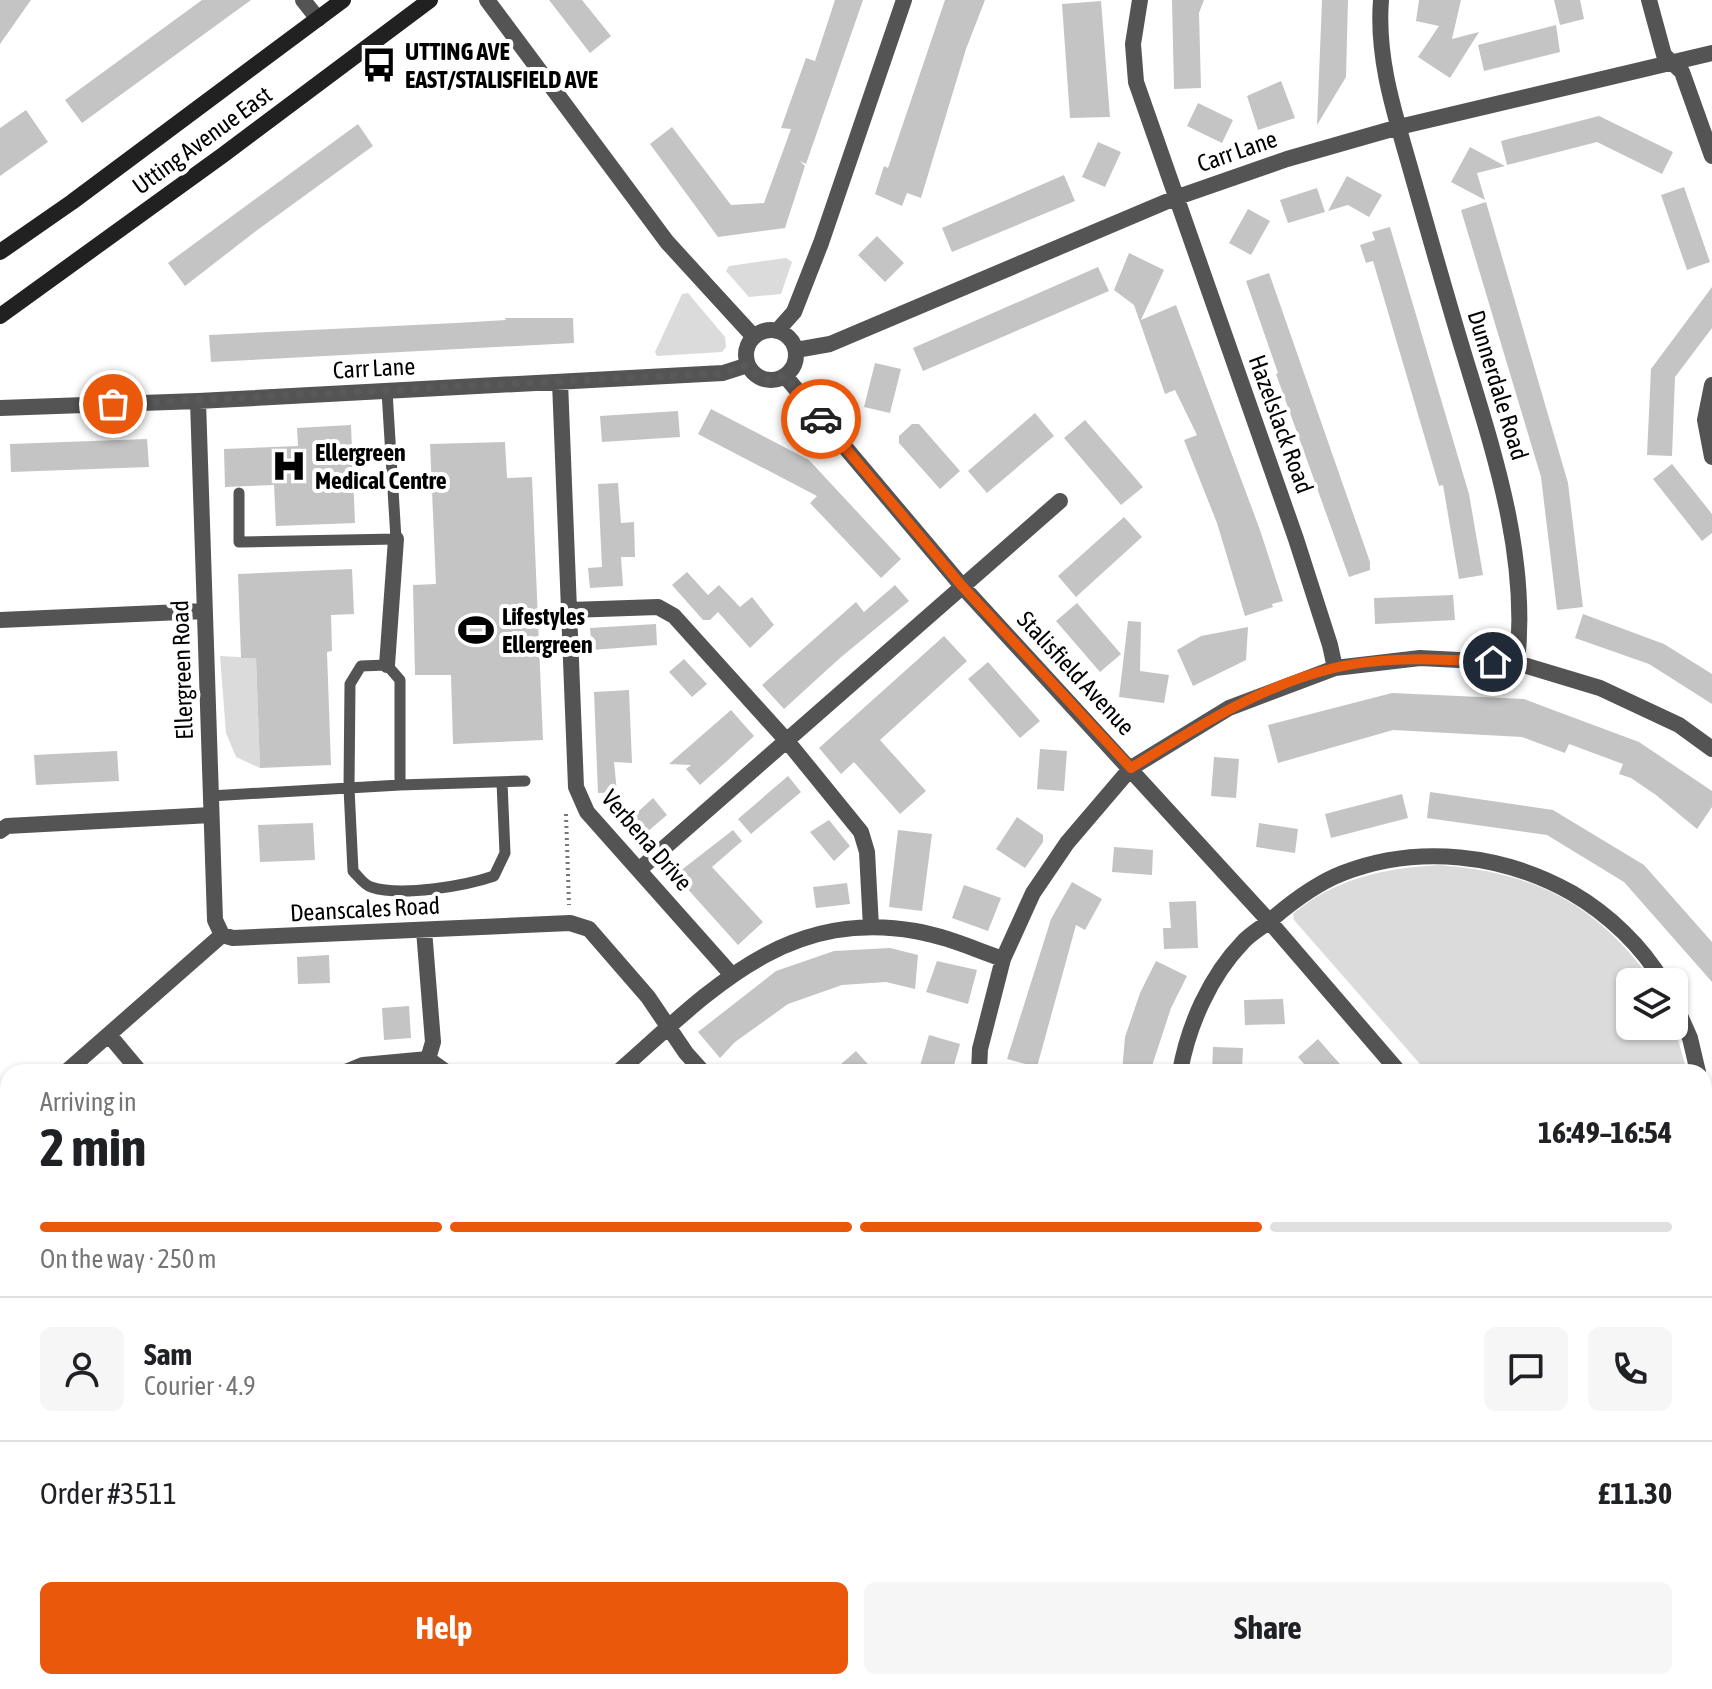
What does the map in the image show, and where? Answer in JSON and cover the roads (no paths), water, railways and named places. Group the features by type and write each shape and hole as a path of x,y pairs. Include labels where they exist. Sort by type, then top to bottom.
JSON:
{"street":[{"path":"303,0 318,19"},
{"name":"Utting Avenue East","path":"0,316 430,0"},
{"path":"487,0 667,242 754,337"},
{"path":"777,331 794,312 821,243 904,0"},
{"name":"Hazelslack Road","path":"1140,0 1133,44 1136,82 1296,539 1335,668"},
{"name":"Dunnerdale Road","path":"1381,0 1384,72 1502,480 1513,541 1519,601 1517,663"},
{"path":"1649,0 1664,55 1682,72 1712,156"},
{"name":"Utting Avenue East","path":"0,252 72,202 341,1"},
{"name":"Carr Lane","path":"796,350 830,344 1175,198 1287,159 1399,127 1712,53"},
{"path":"769,330 789,338 796,350 794,365 785,376 768,380 753,372 748,365 747,350 754,337 769,330"},
{"name":"Carr Lane","path":"0,408 198,401 723,373 748,365"},
{"name":"Stalisfield Avenue","path":"785,376 962,586 1269,921 1392,1064"},
{"name":"Verbena Drive","path":"560,382 576,787 587,812 731,974"},
{"path":"1712,385 1705,420 1712,457"},
{"name":"Ellergreen Road","path":"198,401 215,920 222,935"},
{"path":"640,869 1060,501"},
{"path":"387,665 396,539"},
{"path":"570,610 658,607 674,616 787,741 861,832 867,852 871,927"},
{"path":"0,620 204,611"},
{"path":"979,1064 980,1049 1003,959 1042,881 1067,843 1131,768 1229,708 1335,668 1420,658 1517,663 1600,688 1679,725 1712,749"},
{"path":"0,831 7,826 211,815"},
{"path":"1182,1064 1202,1003 1243,941 1294,900 1342,873 1379,862 1416,857 1468,858 1506,864 1546,878 1583,899 1609,919 1632,941 1652,968"},
{"name":"Deanscales Road","path":"222,935 233,938 570,923 589,929 670,1027"},
{"path":"627,1064 731,974 781,946 833,930 871,927 916,931 1003,959"},
{"path":"424,930 433,1042 428,1059"},
{"path":"75,1064 222,935"},
{"path":"670,1027 696,1064"},
{"path":"1688,1034 1696,1064"},
{"path":"109,1035 133,1064"},
{"path":"374,1064 428,1059 435,1064"}],"lane":[{"path":"239,493 239,542 396,539 387,391"},
{"path":"400,785 400,680 387,665 361,666 350,684 349,788 353,871 368,887 391,890 462,887 494,876 505,853 502,782"},
{"path":"210,796 525,781"}],"place":[{"name":"UTTING AVE EAST/STALISFIELD AVE","path":"379,65"},
{"name":"Ellergreen Medical Centre","path":"289,466"},
{"name":"Lifestyles Ellergreen","path":"476,630"}]}
